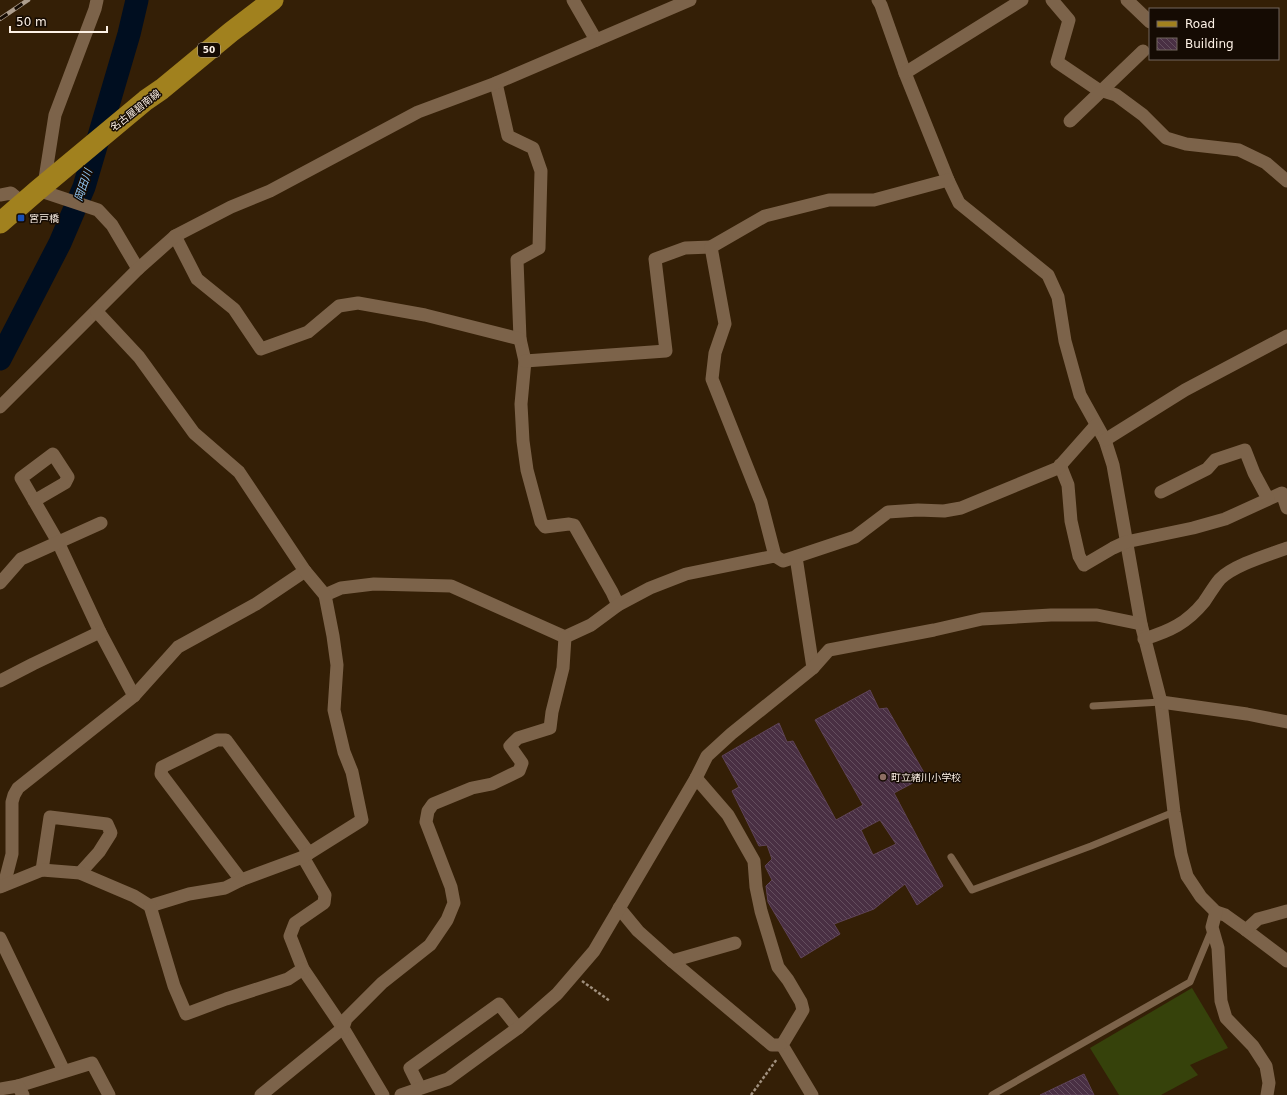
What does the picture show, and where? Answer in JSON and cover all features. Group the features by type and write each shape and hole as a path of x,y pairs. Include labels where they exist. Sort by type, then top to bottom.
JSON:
{"main road":[{"name":"名古屋碧南線","path":"0,223 146,100 162,90 231,32 273,0"}],"street":[{"path":"40,189 55,115 95,9 97,0"},
{"path":"573,0 596,40"},
{"path":"0,407 97,312 138,269 175,236 231,207 270,191 418,112 496,83 690,0"},
{"path":"878,0 905,73 948,180 959,203 1048,275 1058,297 1065,341 1080,396 1105,440 1113,465 1144,639 1161,702 1174,812 1181,854 1187,876 1201,897 1216,912 1225,915 1287,961"},
{"path":"905,73 1022,0"},
{"path":"1052,0 1069,20 1057,62 1097,89 1116,95 1143,115 1166,138 1186,144 1239,150 1266,163 1287,181"},
{"path":"1127,0 1149,21"},
{"path":"1070,121 1143,51"},
{"path":"496,83 508,136 533,148 541,171 539,248 517,260 520,339 525,361 521,404 523,441 527,470 544,526 574,525 618,605"},
{"path":"525,361 666,351 655,259 685,248 711,247 765,216 829,200 874,200 948,180"},
{"path":"0,195 40,189 98,210 112,225 138,269"},
{"path":"175,236 197,279 234,309 262,349 308,332 339,306 358,303 425,315 520,339"},
{"path":"711,247 726,324 715,353 712,379 761,502 775,556"},
{"path":"97,312 139,357 194,433 238,472 305,571 325,595 337,665 334,710 344,752 352,772 362,820 306,855 225,888 189,894 150,906"},
{"path":"1105,440 1185,390 1287,336"},
{"path":"325,595 341,588 374,584 451,586 565,637 591,625 618,605 650,588 686,574 775,556 783,560 855,537 888,512 918,510 944,511 961,508 1058,468 1096,425"},
{"path":"1161,492 1207,469 1215,460 1245,450 1254,473 1268,499"},
{"path":"1060,465 1068,485 1071,521 1079,556 1084,565 1126,542 1175,533 1225,519 1282,493 1287,508"},
{"path":"34,501 58,542 100,632 134,696"},
{"path":"0,583 21,559 101,523"},
{"path":"1144,639 1184,622 1203,603 1220,579 1238,568 1287,548"},
{"path":"796,556 813,668"},
{"path":"2,886 12,854 12,802 18,788 134,696 178,647 256,604 305,571"},
{"path":"401,1095 448,1079 518,1028 558,994 594,951 696,778 707,756 731,734 813,668 829,650 919,633 982,619 1051,615 1097,615 1141,624"},
{"path":"0,682 33,664 100,632"},
{"path":"261,1095 343,1028 346,1019 382,983 430,945 447,920 454,903 451,887 426,822 428,811 433,804 472,788 492,784 519,771 522,763 510,746 518,738 550,728 552,712 563,668 565,637"},
{"path":"1161,702 1247,714 1287,722"},
{"path":"242,880 161,774 162,767 217,740 226,740 306,855 325,895 324,903 295,922 290,936 302,969 343,1028 383,1095"},
{"path":"696,778 728,815 754,861 756,887 761,911 778,967 788,980 801,1002 803,1010 782,1045 812,1095"},
{"path":"42,870 50,817 107,824 112,832 99,852 80,873"},
{"path":"2,886 42,870 80,873 134,896 150,906 174,986 186,1014 226,999 288,979 302,969"},
{"path":"619,908 638,931 672,961 772,1045 780,1045"},
{"path":"1246,930 1258,919 1287,911"},
{"path":"1216,912 1212,927 1218,948 1221,1001 1226,1018 1253,1046 1266,1066 1269,1083 1266,1095"},
{"path":"0,938 64,1071"},
{"path":"672,961 735,943"},
{"path":"420,1088 410,1068 499,1004 518,1028"},
{"path":"0,1090 20,1090 64,1071 92,1063 109,1095"}],"lane":[{"path":"1093,706 1161,702"},
{"path":"951,857 972,890 1091,846 1174,812"},
{"path":"992,1095 1190,982 1212,927"}],"path":[{"path":"574,975 610,1001"},
{"path":"751,1095 777,1060 780,1045"}],"green space":[{"path":"1192,988 1228,1048 1190,1065 1198,1075 1161,1095 1119,1095 1090,1048"}],"building":[{"path":"870,690 879,709 887,708 926,776 894,793 943,886 917,905 905,884 874,909 834,924 840,934 801,958 768,902 766,886 772,880 765,866 772,859 767,845 759,846 732,791 739,787 722,756 779,723 787,742 793,741 836,820 863,805 815,720","holes":["880,820 896,844 873,855 861,830"]},
{"path":"1084,1074 1094,1095 1040,1095"}],"waterway":[{"name":"岡田川","path":"0,359 60,243 84,187 129,34 137,0"}],"railway":[{"path":"0,19 28,0"}],"place":[{"name":"宮戸橋","path":"21,218"},
{"name":"町立緒川小学校","path":"883,777"}]}
